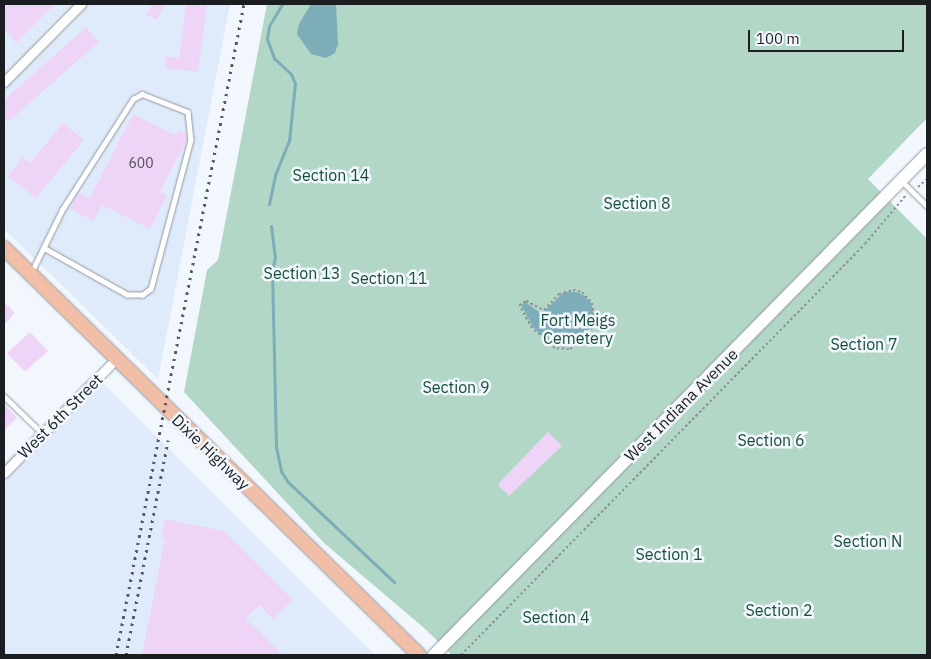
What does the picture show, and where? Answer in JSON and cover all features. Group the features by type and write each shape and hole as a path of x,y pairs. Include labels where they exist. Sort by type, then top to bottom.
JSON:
{"main road":[{"name":"West Indiana Avenue","path":"434,655 927,154"},
{"name":"Dixie Highway","path":"4,248 419,655"}],"street":[{"path":"4,82 81,4"},
{"name":"West 6th Street","path":"4,473 116,359"}],"lane":[{"path":"30,274 62,210 133,99 142,94 188,112 191,140 151,289 143,296 127,294 44,249"},
{"path":"902,181 927,206"},
{"path":"4,396 42,433"}],"path":[{"path":"462,655 865,244 904,195 913,192 927,179"},
{"path":"563,291 582,292 594,307 595,324 584,341 569,349 555,348 545,342 532,328 520,308 520,302 526,300 544,310 563,291"}],"shaded area":[{"path":"4,4 230,4 158,379 4,229"},
{"path":"93,373 375,655 4,655 4,463"}],"green space":[{"name":"Fort Meigs Cemetery","path":"267,4 927,4 927,118 868,179 927,239 927,655 452,655 424,628 324,543 184,392 207,270 218,260"}],"water":[{"path":"311,4 336,4 338,44 335,53 326,58 311,54 297,34 299,24"},
{"path":"564,292 577,292 585,296 591,303 594,318 583,340 564,348 546,341 533,327 521,305 525,302 539,312 544,311"}],"building":[{"path":"9,4 55,4 16,43 4,29 4,8"},
{"path":"152,4 165,4 157,20 146,15"},
{"path":"186,4 207,4 198,72 165,68 166,56 179,58"},
{"path":"86,27 99,42 8,122 4,117 4,100"},
{"path":"133,114 175,135 178,130 186,134 187,139 160,192 167,195 150,229 102,205 94,221 70,209 78,193 90,198"},
{"path":"63,123 84,140 36,198 8,176 23,157 30,163"},
{"path":"4,302 15,313 4,325"},
{"path":"30,332 48,351 25,372 7,353"},
{"path":"4,404 17,418 4,430"},
{"path":"548,432 562,446 509,496 498,485"},
{"path":"165,519 224,531 293,600 273,619 259,605 246,619 283,655 142,655 165,538 161,537"}],"waterway":[{"path":"269,204 275,175 289,141 295,83 291,74 274,58 267,39 269,26 282,4"},
{"path":"271,226 275,257 272,270 276,447 281,471 288,482 394,582"}],"railway":[{"path":"116,655 244,4"},
{"path":"126,655 168,440"}],"park label":[{"name":"Section 14","path":"331,175"},
{"name":"Section 8","path":"637,203"},
{"name":"Section 13","path":"302,273"},
{"name":"Section 11","path":"389,278"},
{"name":"Section 7","path":"864,344"},
{"name":"Section 9","path":"456,387"},
{"name":"Section 6","path":"771,440"},
{"name":"Section N","path":"868,541"},
{"name":"Section 1","path":"669,554"},
{"name":"Section 2","path":"779,610"},
{"name":"Section 4","path":"556,617"}]}
